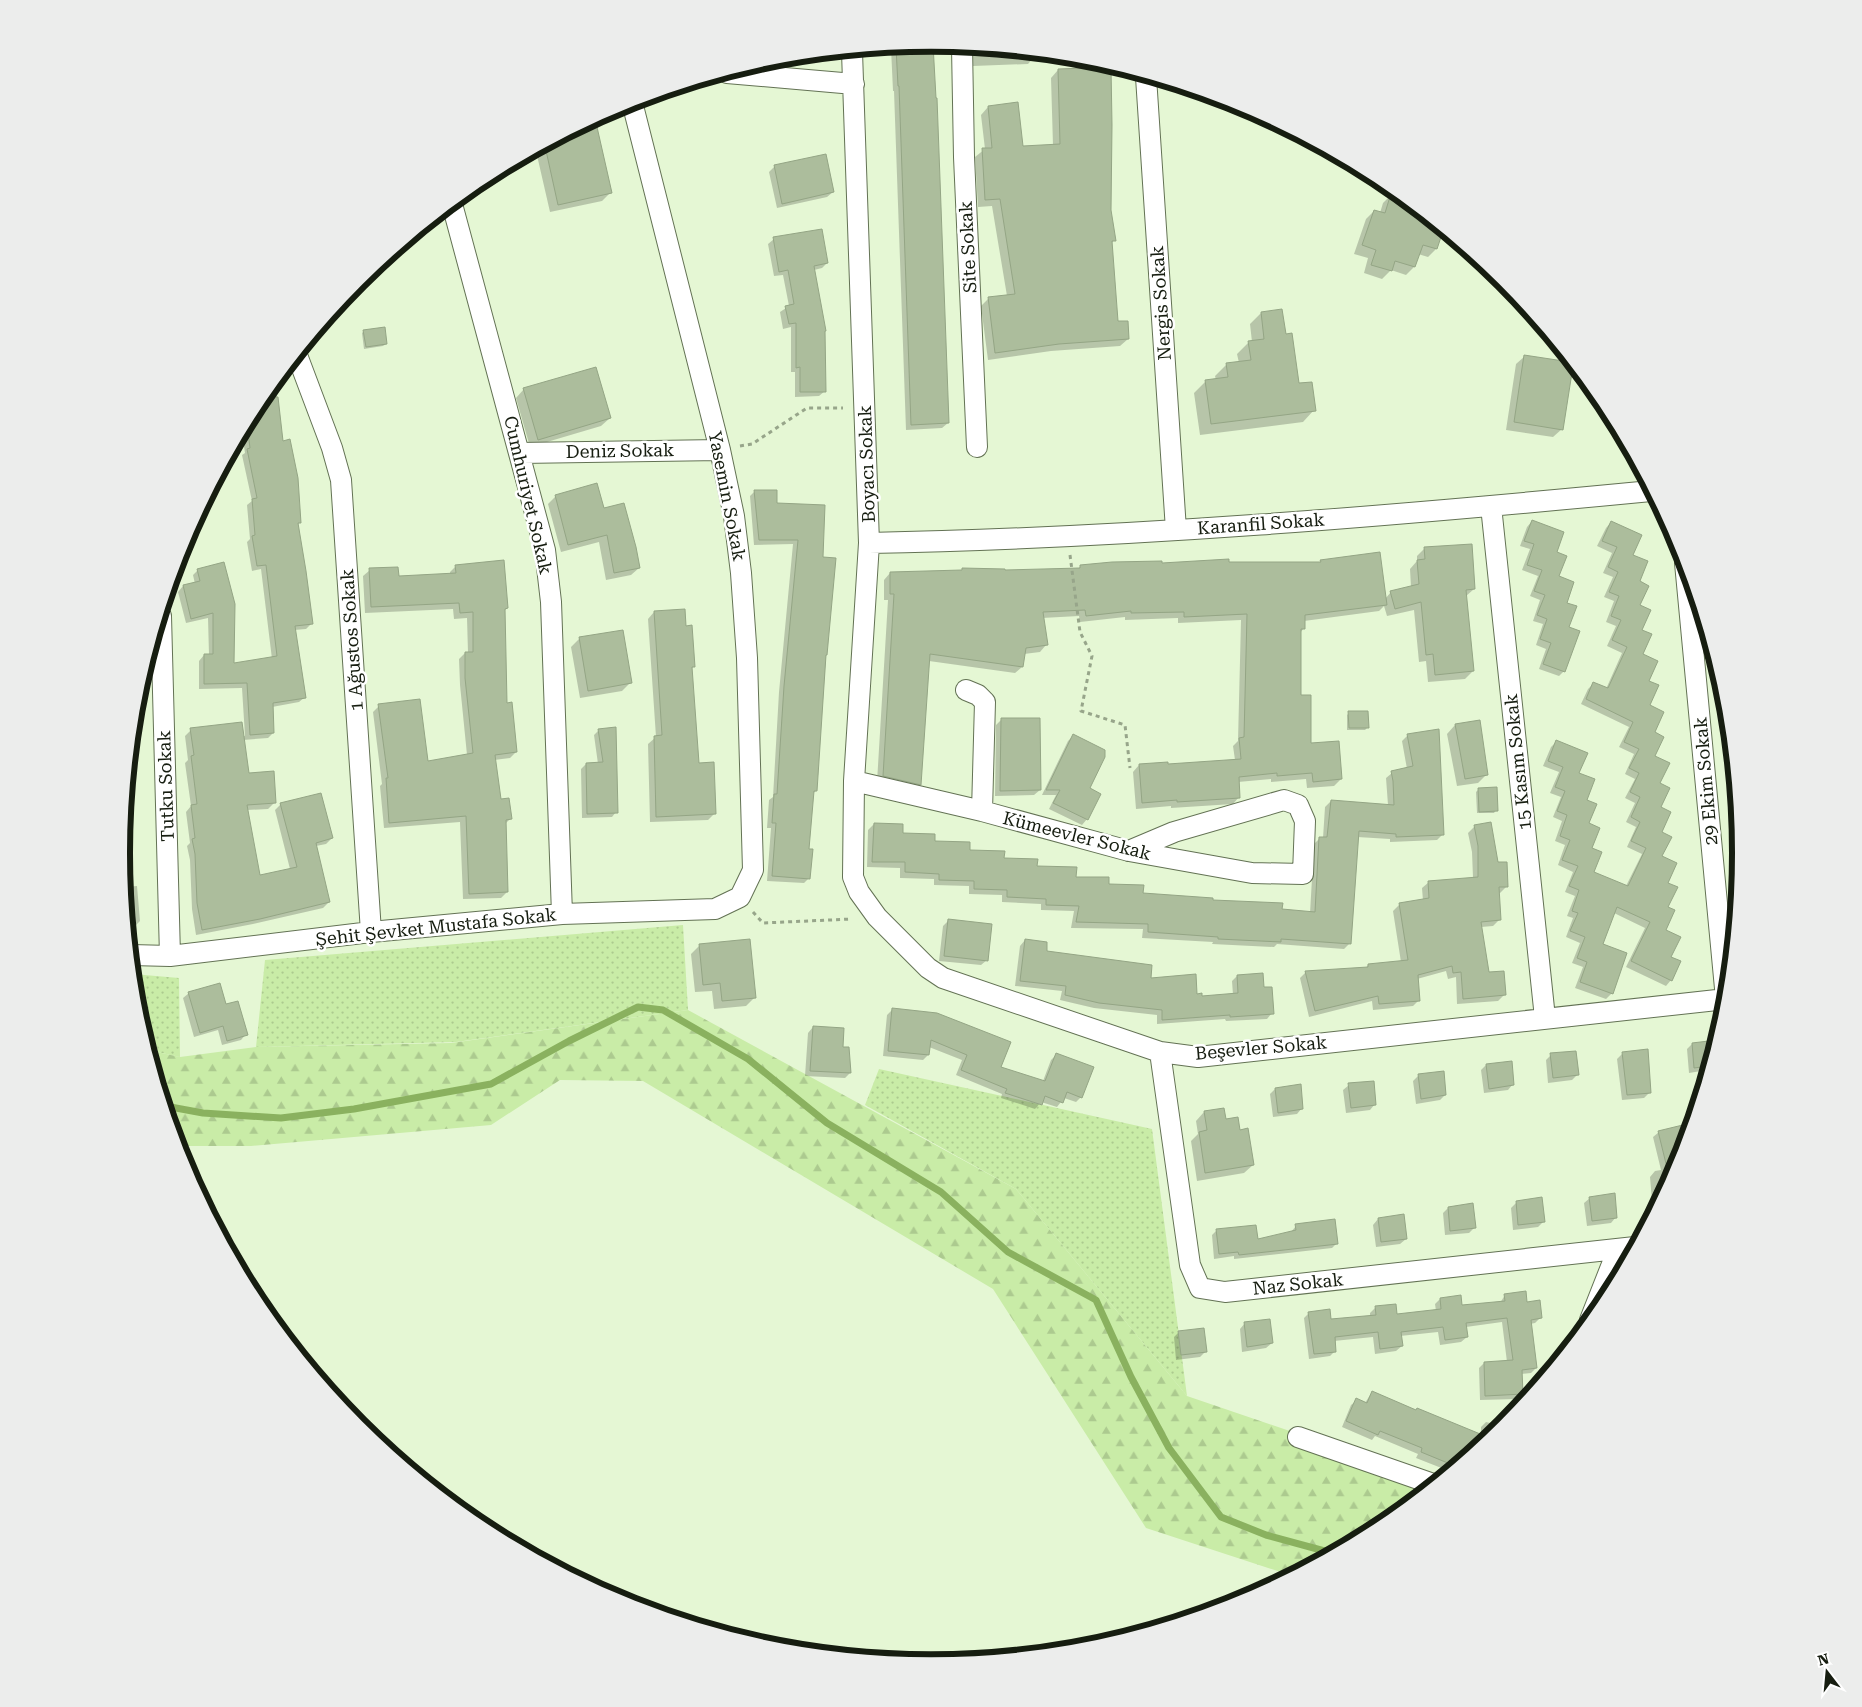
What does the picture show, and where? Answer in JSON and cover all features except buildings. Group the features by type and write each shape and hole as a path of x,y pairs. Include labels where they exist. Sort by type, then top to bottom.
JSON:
{"street":[{"name":"Site Sokak","path":"962,53 964,157 977,447"},
{"name":"Boyacı Sokak","path":"852,57 869,543 854,781 854,877"},
{"path":"747,75 854,84"},
{"name":"Nergis Sokak","path":"1146,83 1176,530"},
{"name":"Yasemin Sokak","path":"634,109 720,450 738,542 747,658 753,870 740,897"},
{"name":"Cumhuriyet Sokak","path":"454,210 540,528 549,578 562,914"},
{"name":"1 Ağustos Sokak","path":"300,361 332,448 341,480 371,932"},
{"name":"Deniz Sokak","path":"520,453 720,450"},
{"name":"Karanfil Sokak","path":"869,543 1068,537 1176,530 1490,506 1645,492"},
{"name":"15 Kasım Sokak","path":"1490,506 1545,1018"},
{"name":"29 Ekim Sokak","path":"1688,593 1723,970"},
{"name":"Tutku Sokak","path":"161,632 170,956"},
{"path":"966,690 978,695 985,702 982,811"},
{"name":"Kümeevler Sokak","path":"854,781 982,811 1129,851 1252,873 1302,874 1306,822 1298,805 1284,800 1174,832 1129,851"},
{"name":"Beşevler Sokak","path":"854,877 859,892 878,917 928,968 943,978 1160,1052 1198,1056 1719,1000"},
{"name":"Şehit Şevket Mustafa Sokak","path":"137,955 170,956 371,932 562,914 715,909 740,897"},
{"name":"Naz Sokak","path":"1160,1052 1190,1265 1200,1288 1225,1292 1626,1248"},
{"path":"1615,1270 1626,1248"},
{"path":"1298,1437 1427,1482"}],"path":[{"path":"720,450 752,444 807,408 865,408"},
{"path":"1068,537 1080,632 1092,656 1082,712 1125,725 1130,768"},
{"path":"740,897 763,923 878,917"}],"green space":[{"path":"683,925 688,1010 456,1042 256,1047 265,960"},
{"path":"140,975 179,978 180,1057 155,1051 145,1010"},
{"path":"688,1010 1016,1189 1187,1396 1431,1479 1376,1520 1283,1573 1146,1528 993,1289 643,1081 560,1080 491,1125 251,1146 186,1146 155,1051 180,1057 256,1047 451,1043"},
{"path":"879,1069 1152,1129 1187,1396 1016,1189 865,1105"}],"waterway":[{"path":"172,1107 203,1113 281,1118 354,1109 491,1084 569,1041 638,1007 663,1010 748,1059 827,1123 941,1192 1008,1252 1096,1300 1131,1377 1169,1448 1221,1517 1266,1535 1324,1551"}]}
